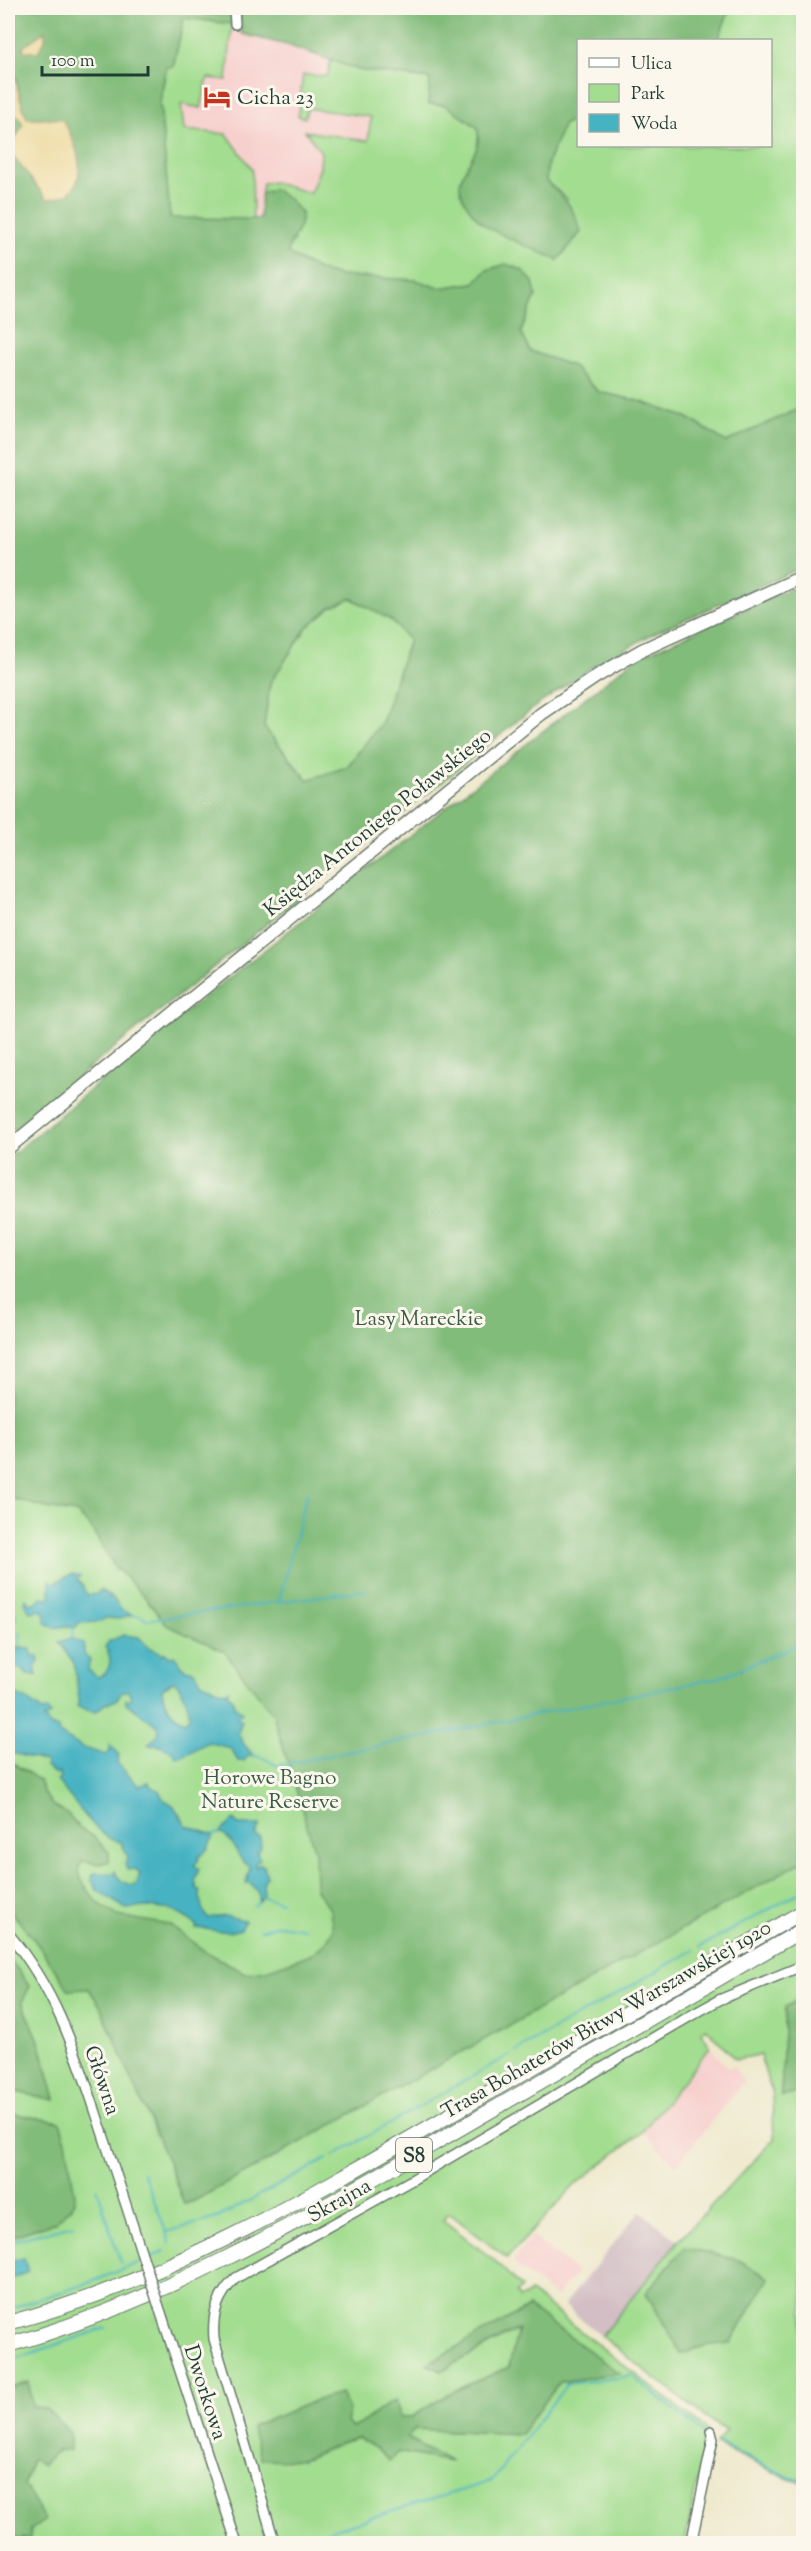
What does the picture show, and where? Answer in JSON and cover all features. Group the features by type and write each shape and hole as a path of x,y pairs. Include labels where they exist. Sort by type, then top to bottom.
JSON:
{"highway":[{"name":"Trasa Bohaterów Bitwy Warszawskiej 1920","path":"10,2323 120,2285 224,2241 360,2167 804,1911"},
{"name":"Trasa Bohaterów Bitwy Warszawskiej 1920","path":"8,2345 127,2304 249,2247 369,2181 804,1929"}],"main road":[{"name":"Księdza Antoniego Poławskiego","path":"8,1148 541,714 597,676 642,650 804,576"}],"street":[{"path":"234,8 235,24"},
{"name":"Główna","path":"8,1933 41,1978 61,2015 141,2251"},
{"name":"Skrajna","path":"217,2303 225,2289 236,2278 410,2181 692,2015 804,1965"},
{"name":"Dworkowa","path":"141,2251 237,2544"},
{"name":"Dworkowa","path":"217,2303 213,2315 214,2340 275,2544"},
{"path":"691,2544 713,2439 711,2431"}],"shaded area":[{"path":"184,18 241,25 242,35 287,45 359,70 430,79 416,280 259,205 260,219 170,218 160,102"},
{"path":"711,2048 727,2068 733,2066 744,2081 676,2166 643,2132"},
{"path":"640,2211 678,2241 601,2336 564,2305"},
{"path":"532,2236 577,2272 556,2297 515,2265 514,2259"}],"green space":[{"path":"8,8 219,8 220,13 231,12 232,24 184,18 173,67 166,67 160,102 170,218 260,219 261,194 274,189 289,199 301,213 300,225 290,244 288,254 318,270 340,276 416,280 439,288 474,283 487,270 506,264 522,270 533,282 536,295 521,332 530,351 572,366 599,392 639,401 688,418 726,442 803,407 803,567 656,632 591,668 532,709 8,1134 8,109 19,117 23,125 21,165 36,186 27,119 21,104 16,77 8,58","holes":["351,598 391,620 409,640 382,722 347,767 307,780 264,727 270,683 307,627 331,607"]},
{"path":"239,8 730,8 718,39 577,39 577,121 564,123 548,162 546,181 568,203 581,232 558,260 496,232 482,223 470,209 463,197 460,185 478,142 477,127 445,105 428,104 430,79 359,70 287,45 242,34"},
{"path":"730,8 803,8 803,407 726,442 688,418 639,401 599,392 572,366 530,351 521,332 536,295 487,270 474,283 439,288 415,280 340,276 318,270 288,254 287,248 294,241 270,191 261,194 263,183 272,182 310,193 320,168 321,152 305,131 368,141 371,117 307,108 305,118 298,116 303,75 327,76 331,60 359,70 430,79 429,103 445,104 477,127 478,144 464,175 460,192 483,224 567,199 546,181 548,162 564,123 577,121 577,147 772,147 772,39 718,39"},
{"path":"184,18 232,24 227,80 208,78 201,108 181,104 184,130 227,134 252,169 253,219 170,218 160,102 167,66 173,67"},
{"name":"Lasy Mareckie","path":"803,583 803,1861 260,2165 194,2201 184,2204 100,2006 89,1989 69,1990 33,1938 8,1908 8,1760 39,1780 43,1792 53,1806 68,1814 80,1829 94,1837 109,1852 109,1861 100,1864 82,1861 79,1868 81,1880 97,1902 118,1916 170,1925 203,1950 245,1973 266,1970 314,1953 326,1942 333,1930 330,1909 316,1890 315,1852 273,1714 224,1651 168,1626 143,1595 114,1566 90,1526 76,1513 42,1507 8,1497 8,1158 170,1024 636,658"},
{"path":"351,598 391,620 409,639 382,722 347,767 308,780 264,727 270,683 307,627 331,607"},
{"name":"Horowe Bagno Nature Reserve","path":"8,1497 66,1512 88,1508 436,1579 289,2148 803,1861 803,1997 785,2008 781,2096 803,2091 803,2483 789,2479 715,2444 727,2431 709,2420 601,2336 678,2241 774,2139 772,2094 760,2055 736,2059 706,2028 701,2031 710,2047 642,2132 576,2184 507,2258 449,2213 443,2220 495,2261 522,2288 516,2293 519,2298 530,2292 707,2430 685,2543 283,2543 285,2537 269,2544 8,2543 8,2534 19,2540 24,2485 32,2458 42,2464 58,2450 70,2449 32,2406 28,2383 8,2389 8,2238 55,2222 60,2122 8,2113 8,2084 17,2092 55,2099 39,2041 22,2001 30,1986 8,1957","holes":["259,2165 194,2201 184,2204 170,2167","769,2278 704,2346 681,2353","529,2307 618,2373 560,2382 520,2434 415,2429 406,2437 448,2461 398,2452 389,2461 377,2449 359,2438 340,2443 302,2460 346,2422 352,2428 395,2401 401,2417 412,2417 452,2392 509,2367 519,2329 441,2371 428,2364"]},
{"path":"8,1957 30,1986 22,2002 39,2041 55,2100 17,2092 8,2084"},
{"path":"803,1997 803,2091 781,2096 785,2007"},
{"path":"8,2113 60,2122 66,2141 75,2195 72,2207 55,2222 8,2238"},
{"path":"684,2247 739,2260 769,2278 730,2343 704,2346 681,2353 646,2293"},
{"path":"529,2307 619,2373 560,2382 520,2434 415,2429 406,2437 451,2462 398,2452 389,2461 377,2449 359,2438 340,2443 302,2460 261,2459 251,2427 314,2401 341,2394 349,2410 346,2422 352,2428 395,2401 401,2417 412,2417 452,2392 509,2367 518,2329 441,2371 427,2364"},
{"path":"29,2382 32,2406 46,2409 70,2432 70,2450 58,2450 42,2465 32,2459 24,2485 45,2520 31,2530 30,2538 19,2540 8,2534 8,2389"}],"sand":[{"path":"45,31 45,40 38,52 24,51 23,47"},
{"path":"8,58 27,118 62,119 74,143 78,156 78,180 72,189 62,196 47,199 8,150 23,125 19,117 8,109"}],"water":[{"path":"72,1574 80,1576 77,1579 87,1595 97,1594 100,1590 110,1596 108,1598 113,1598 121,1610 133,1615 120,1619 105,1618 100,1622 79,1623 75,1628 67,1626 54,1628 46,1623 41,1610 30,1612 25,1602 26,1599 30,1603 36,1603 41,1597 50,1598 50,1581 54,1583"},
{"path":"124,1635 139,1637 148,1647 160,1652 161,1656 164,1652 170,1657 174,1656 185,1669 194,1671 202,1683 225,1692 229,1689 227,1693 234,1700 234,1706 242,1712 237,1718 242,1721 238,1733 253,1755 251,1757 249,1755 244,1761 238,1761 230,1748 208,1742 176,1758 174,1752 155,1744 152,1746 148,1744 158,1735 159,1727 126,1703 126,1699 130,1700 132,1696 128,1691 122,1692 117,1700 105,1704 96,1712 77,1706 79,1700 74,1663 59,1642 72,1638 84,1644 84,1654 90,1659 88,1669 97,1677 105,1674 109,1667 109,1654 105,1647 109,1641","holes":["174,1681 185,1698 189,1712 190,1716 185,1721 176,1716 164,1700 162,1689"]},
{"path":"30,1648 33,1656 38,1656 39,1661 35,1668 37,1675 27,1675 22,1669 8,1668 8,1649"},
{"path":"8,1691 43,1711 47,1710 51,1714 44,1719 52,1727 58,1728 59,1733 81,1747 106,1755 110,1751 109,1744 119,1754 117,1763 139,1786 149,1782 150,1786 159,1790 163,1799 173,1805 187,1826 214,1835 207,1850 200,1855 194,1865 199,1869 195,1880 197,1889 200,1890 202,1909 208,1918 225,1916 245,1920 241,1929 229,1932 196,1928 196,1924 173,1910 146,1907 126,1909 97,1890 91,1878 94,1873 112,1874 115,1871 121,1880 133,1885 136,1885 140,1874 136,1869 127,1870 125,1864 128,1857 121,1842 104,1835 86,1817 57,1781 61,1778 60,1773 55,1774 46,1767 46,1762 12,1753 8,1749"},
{"path":"234,1820 238,1825 260,1825 255,1835 260,1838 261,1847 257,1853 260,1859 255,1863 256,1867 260,1864 264,1866 267,1876 263,1883 264,1895 259,1902 257,1892 250,1883 246,1883 250,1867 240,1858 230,1840 219,1833"},
{"path":"24,2258 28,2272 8,2280 8,2262"}],"waterway":[{"path":"279,1602 307,1493"},
{"path":"133,1615 141,1616 146,1620 366,1590"},
{"path":"15,1614 16,1620"},
{"path":"72,1638 74,1628"},
{"path":"19,1647 21,1632"},
{"path":"253,1755 277,1766 718,1678 804,1642"},
{"path":"214,1835 219,1833"},
{"path":"700,1947 804,1890"},
{"path":"263,1897 281,1902"},
{"path":"254,1906 259,1902"},
{"path":"259,1930 279,1925 306,1929"},
{"path":"516,2051 694,1950"},
{"path":"333,2156 510,2055"},
{"path":"170,2244 166,2232 217,2218 327,2159"},
{"path":"143,2172 166,2231"},
{"path":"97,2188 121,2264"},
{"path":"8,2242 73,2225"},
{"path":"145,2260 165,2251"},
{"path":"8,2309 89,2283 140,2262"},
{"path":"8,2361 106,2328"},
{"path":"285,2544 492,2481 567,2384 632,2376 708,2437"},
{"path":"718,2443 790,2478 804,2480"}],"place":[{"name":"Cicha 23","path":"217,97"}]}
